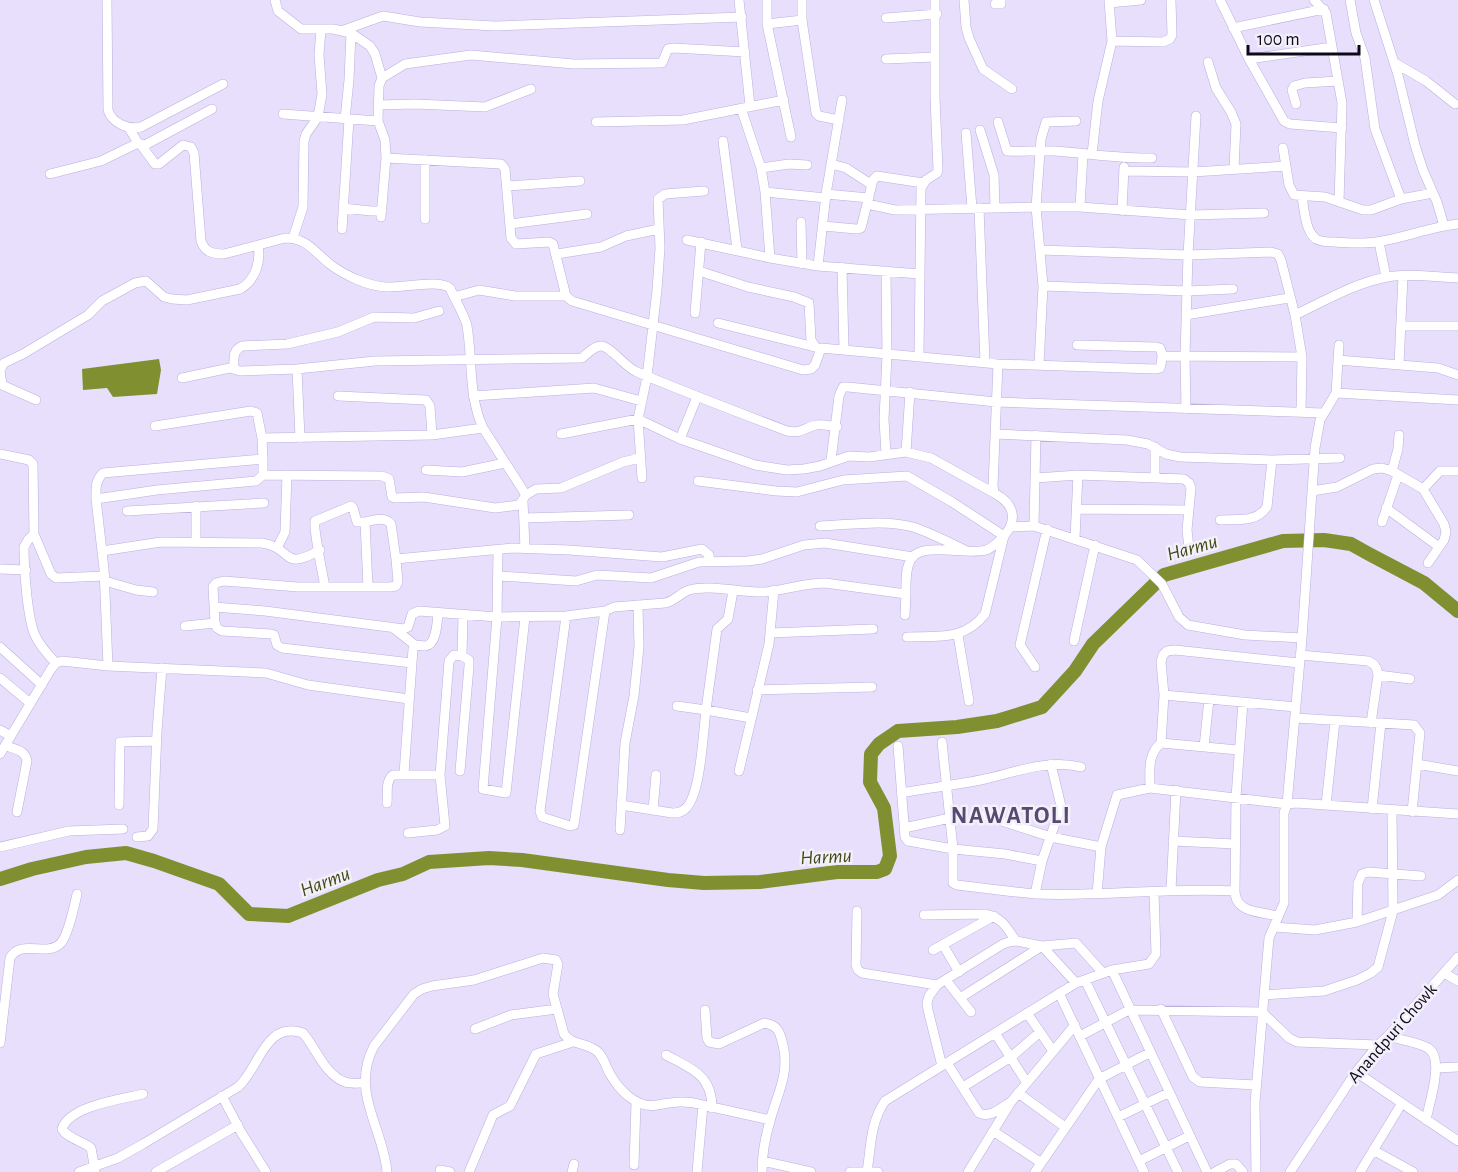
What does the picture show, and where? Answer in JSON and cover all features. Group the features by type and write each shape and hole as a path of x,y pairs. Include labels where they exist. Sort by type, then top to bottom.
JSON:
{"street":[{"path":"107,0 108,110 113,120 129,128 155,164 159,164 183,144 191,147 194,153 201,241 208,252 224,254 285,238 293,238 308,244 329,264 361,281 385,287 446,285 450,288 467,324 475,408 483,428 524,498 525,548"},
{"path":"275,0 278,11 294,25 307,30 347,31 383,16 420,22 495,26 742,17"},
{"path":"739,0 745,52 746,107 765,192 770,258"},
{"path":"767,0 767,24 791,137"},
{"path":"802,0 802,20 816,113 819,116 839,120"},
{"path":"823,226 861,228 874,177 880,175 923,183 937,173 935,57 937,14 935,0"},
{"path":"964,0 969,38 983,69 1012,89"},
{"path":"1080,207 1098,101 1112,41 1109,2 1141,0"},
{"path":"1112,41 1163,42 1170,39 1172,35 1171,0"},
{"path":"1220,0 1284,121 1290,124 1341,128"},
{"path":"1314,0 1324,9 1342,103 1339,202"},
{"path":"1350,0 1356,33 1365,58 1375,129 1401,199"},
{"path":"1374,0 1395,63 1415,145 1444,226"},
{"path":"1233,28 1324,9"},
{"path":"886,18 937,14"},
{"path":"767,24 802,20"},
{"path":"293,238 303,207 304,141 318,117 322,94 321,30"},
{"path":"343,208 382,214 386,158 386,140 378,121 379,86 382,78 375,54 370,46 347,31"},
{"path":"342,229 349,80 347,31"},
{"path":"1250,59 1332,47"},
{"path":"382,78 405,64 453,56 471,55 574,63 641,64 662,63 668,49 674,48 745,52"},
{"path":"886,60 935,57"},
{"path":"1208,62 1216,88 1236,124 1234,169"},
{"path":"1395,63 1426,81 1455,104"},
{"path":"1296,104 1292,90 1294,86 1338,81"},
{"path":"129,128 141,126 224,84"},
{"path":"378,105 485,107 531,89"},
{"path":"596,122 683,120 784,100"},
{"path":"818,266 826,196 842,100"},
{"path":"50,174 101,161 139,143 145,144 212,109"},
{"path":"283,114 378,121"},
{"path":"1186,409 1188,255 1196,116"},
{"path":"1039,365 1043,286 1036,207 1041,139 1046,122 1076,121"},
{"path":"998,122 1007,151 1040,150 1125,158 1152,158"},
{"path":"980,130 994,175 995,207"},
{"path":"966,133 976,208 986,362"},
{"path":"723,141 737,249"},
{"path":"1283,148 1291,191 1294,195 1325,197 1363,210 1371,210 1401,199 1433,193"},
{"path":"386,158 501,164 505,169 511,238 516,244 549,242 553,244 566,296 572,301 803,370 811,369 815,365 818,347"},
{"path":"1122,211 1125,158"},
{"path":"425,160 425,219"},
{"path":"761,168 789,164 807,165"},
{"path":"831,164 846,168 872,185"},
{"path":"1124,171 1193,172 1286,166"},
{"path":"507,186 580,181"},
{"path":"919,357 923,183"},
{"path":"642,478 638,419 647,376 659,266 658,199 661,196 704,191"},
{"path":"765,192 868,201 895,210 1080,207 1191,215 1264,213"},
{"path":"1302,196 1306,219 1317,240 1365,244 1458,224"},
{"path":"510,224 588,214"},
{"path":"801,222 802,264"},
{"path":"557,255 601,247 626,236 659,229"},
{"path":"687,240 802,264 920,274"},
{"path":"695,313 701,242"},
{"path":"1379,242 1385,269"},
{"path":"36,400 1,385 0,370 4,363 88,315 102,301 141,280 151,284 164,297 172,299 187,300 240,289 245,286 257,267 260,256 258,245"},
{"path":"1040,250 1188,255 1271,252 1278,254 1295,315 1302,357 1301,412"},
{"path":"842,267 844,350"},
{"path":"1385,269 1403,276 1458,278"},
{"path":"1295,315 1348,290 1385,269"},
{"path":"699,271 809,303 811,340 818,347"},
{"path":"886,271 887,355 884,419 886,455"},
{"path":"1399,365 1403,276"},
{"path":"1043,286 1187,291 1233,289"},
{"path":"454,297 479,290 515,296 566,296"},
{"path":"1186,315 1289,298"},
{"path":"234,369 234,354 242,346 287,344 338,332 374,317 414,318 439,311"},
{"path":"718,323 818,347 887,355 998,364 1160,368 1162,356 1160,348 1077,345"},
{"path":"1401,326 1458,326"},
{"path":"182,378 225,368 240,371 297,369 375,361 582,357 595,347 602,345 629,369 697,397 796,433 815,425 837,427"},
{"path":"1256,1172 1256,1085 1268,949 1284,896 1284,813 1287,804 1302,638 1314,459 1323,413 1336,393 1339,345"},
{"path":"1162,356 1302,357"},
{"path":"1338,360 1438,368 1458,375"},
{"path":"994,494 998,364"},
{"path":"297,369 300,438"},
{"path":"831,460 837,427 839,396 843,387 996,402 1323,413"},
{"path":"473,396 594,388 641,401"},
{"path":"906,452 910,392"},
{"path":"1336,393 1458,400"},
{"path":"338,396 423,398 429,402 430,406 432,435"},
{"path":"680,439 697,397"},
{"path":"155,426 251,411 256,413 262,438 263,475"},
{"path":"561,434 638,419 680,439 755,465 787,470 804,470 849,456 906,452 931,458 1005,499 1012,512 1012,527 985,550 969,552 926,550 916,553 907,571 905,615"},
{"path":"262,438 432,435 483,428"},
{"path":"995,434 1127,440 1155,447 1166,454 1180,458 1272,460 1340,458"},
{"path":"1034,526 1036,435"},
{"path":"1382,522 1395,473 1398,435"},
{"path":"1155,447 1155,478"},
{"path":"0,454 29,460 33,464 34,534 54,577 105,578 136,590 153,592"},
{"path":"96,499 157,490 256,481 263,475 382,476 389,478 392,497 395,498 424,497 495,508 519,505 536,489 561,488 623,462 640,458"},
{"path":"108,666 105,578 96,481 103,473 263,459"},
{"path":"1220,520 1256,518 1263,514 1267,507 1272,460"},
{"path":"426,470 462,472 505,463"},
{"path":"1312,491 1337,487 1373,469 1382,468 1423,489 1444,524 1446,532 1444,540 1428,564"},
{"path":"1423,489 1440,471 1458,471"},
{"path":"277,548 285,532 287,475"},
{"path":"1036,478 1078,475 1184,479 1191,488 1187,530 1189,548"},
{"path":"1075,538 1078,475"},
{"path":"698,481 797,492 843,480 907,476 1004,536"},
{"path":"127,511 264,503"},
{"path":"325,587 320,550 314,528 315,521 351,506 357,522 384,519 389,521 396,559 398,582 396,586 298,588 218,582 213,587 215,623 222,631 274,635 277,645 282,648 412,663"},
{"path":"196,507 196,542"},
{"path":"1386,508 1439,547"},
{"path":"1078,510 1188,510"},
{"path":"524,518 629,515"},
{"path":"365,522 368,587"},
{"path":"820,526 899,524 927,532 969,552"},
{"path":"1012,527 1034,526 1047,529 1127,555 1144,565 1162,584 1179,617 1188,625 1245,635 1302,638"},
{"path":"1035,667 1020,645 1047,529"},
{"path":"34,534 24,548 33,631 38,642 56,663"},
{"path":"907,637 958,635 979,622 986,614 1004,536"},
{"path":"102,551 161,542 262,543 271,544 298,561 320,550"},
{"path":"499,576 576,581 593,575 651,578 689,564 762,559 804,545 825,543 913,557"},
{"path":"1074,641 1095,544"},
{"path":"396,559 525,548 662,557 702,549 709,555 710,561"},
{"path":"498,550 497,617 483,789 506,793 525,617"},
{"path":"0,569 26,570"},
{"path":"214,607 265,610 392,627 408,627 415,611 497,617 566,616 605,611 614,607 672,602 683,592 691,589 774,590 825,583 906,594"},
{"path":"739,771 767,654 774,590"},
{"path":"621,805 679,813 685,809 694,796 717,629 728,620 733,591"},
{"path":"620,830 625,742 634,696 639,647 638,605"},
{"path":"566,616 540,811 546,820 570,826 574,825 605,611"},
{"path":"392,627 415,645 431,644 434,639 438,613"},
{"path":"462,656 463,615"},
{"path":"185,626 215,623"},
{"path":"770,633 873,629"},
{"path":"958,635 969,701"},
{"path":"404,774 415,645"},
{"path":"0,647 42,685"},
{"path":"1161,744 1164,695 1161,662 1167,651 1368,661 1374,663 1378,675 1372,809"},
{"path":"408,832 437,830 445,826 440,775 449,661 454,655 469,660 460,771"},
{"path":"17,812 26,756 23,752 3,750 56,663 62,661 108,666 266,673 308,686 410,699"},
{"path":"137,837 148,836 153,829 156,741 162,668"},
{"path":"1378,675 1410,679"},
{"path":"0,678 30,703"},
{"path":"757,690 872,687"},
{"path":"1164,695 1296,707"},
{"path":"1204,747 1209,699"},
{"path":"1243,702 1236,797 1235,898 1243,908 1278,916"},
{"path":"677,706 750,718"},
{"path":"1295,718 1414,725 1420,733 1412,812"},
{"path":"1326,805 1335,721"},
{"path":"0,730 11,736"},
{"path":"119,806 120,742 156,741"},
{"path":"942,742 953,849 953,883 1035,894 1097,894 1171,890 1235,891"},
{"path":"1150,788 1151,755 1154,749 1161,744 1238,750"},
{"path":"898,746 904,828 908,841 1042,861"},
{"path":"1035,894 1042,861 1061,806 1051,764"},
{"path":"902,793 984,779 1051,764 1080,767"},
{"path":"1417,764 1458,771"},
{"path":"387,803 389,777 404,774 440,775"},
{"path":"653,810 656,775"},
{"path":"1097,894 1101,847 1117,795 1150,788 1287,804 1458,814"},
{"path":"1171,890 1176,790"},
{"path":"1264,995 1324,991 1344,986 1371,973 1378,967 1393,911 1392,811"},
{"path":"983,815 1051,837 1101,847"},
{"path":"904,828 950,818"},
{"path":"0,847 69,831 123,828"},
{"path":"1173,841 1235,844"},
{"path":"1357,922 1359,878 1368,872 1421,876"},
{"path":"1274,927 1315,930 1357,922 1438,896 1458,880"},
{"path":"867,1171 872,1126 885,1101 1081,981 1107,972 1149,964 1155,959 1154,892"},
{"path":"0,1042 10,958 20,949 53,948 60,944 71,919 77,894"},
{"path":"857,911 855,965 858,970 862,973 942,983 960,998 971,1012"},
{"path":"924,915 985,914 994,916 1000,919 1016,941"},
{"path":"933,950 994,916"},
{"path":"1011,1102 984,1115 979,1113 963,1087 944,1064 927,1003 942,983 1003,944 1016,941 1042,946 1076,943 1107,972 1129,1010 1207,1172"},
{"path":"943,945 959,972"},
{"path":"1042,946 1081,981 1105,1022 1178,1172"},
{"path":"960,998 1042,946"},
{"path":"387,1172 383,1147 365,1096 367,1063 374,1046 414,994 422,989 474,980 549,957 556,960 558,964 553,994 564,1034 573,1042"},
{"name":"Anandpuri Chowk","path":"1290,1172 1356,1072 1377,1045 1388,1036 1458,957"},
{"path":"1444,974 1458,981"},
{"path":"1059,993 1144,1172"},
{"path":"475,1029 511,1015 557,1009"},
{"path":"1161,1009 1193,1077 1200,1082 1256,1085"},
{"path":"705,1010 707,1038 713,1044 719,1044 764,1023 776,1027 780,1032 786,1059 784,1079 763,1148 762,1172"},
{"path":"1080,1036 1129,1010 1262,1012 1289,1038 1297,1042 1377,1045"},
{"path":"1027,1013 1053,1051"},
{"path":"968,1172 1011,1102 1075,1025"},
{"path":"80,1172 94,1169 118,1158 222,1096 245,1080 267,1041 290,1031 303,1033 321,1060 338,1078 345,1082 365,1083"},
{"path":"963,1087 1011,1057 1040,1032"},
{"path":"995,1033 1027,1083"},
{"path":"1388,1036 1428,1048 1434,1054 1436,1068 1426,1120"},
{"path":"469,1172 493,1115 510,1106 536,1054 573,1042 583,1044 598,1052 610,1074 636,1103 652,1106 689,1101 770,1120"},
{"path":"1035,1172 1099,1079 1149,1053"},
{"path":"666,1055 695,1070 703,1077 712,1094 707,1106 697,1172"},
{"path":"1436,1068 1458,1067"},
{"path":"1356,1072 1458,1141"},
{"path":"1118,1117 1168,1093"},
{"path":"94,1169 91,1148 64,1133 63,1124 76,1113 91,1107 143,1094"},
{"path":"1018,1094 1065,1127"},
{"path":"222,1096 266,1172"},
{"path":"634,1165 636,1103"},
{"path":"1360,1172 1402,1103"},
{"path":"156,1172 238,1125"},
{"path":"993,1131 1040,1162"},
{"path":"1139,1161 1189,1136"},
{"path":"1373,1149 1413,1172"},
{"path":"762,1161 811,1172"},
{"path":"1215,1172 1230,1164 1236,1164 1243,1172"},
{"path":"850,1172 878,1172"}],"shaded area":[{"path":"159,359 161,370 157,394 113,397 107,388 83,390 82,369"}],"waterway":[{"name":"Harmu","path":"0,879 86,857 126,853 219,884 249,914 288,916 378,880 403,874 429,862 489,858 522,860 704,883 760,882 837,872 877,872 885,869 890,856 884,808 870,782 871,754 879,744 898,731 957,727 997,721 1042,707 1075,671 1093,644 1164,575 1283,541 1324,540 1351,544 1424,583 1458,611"}],"district":[{"name":"NAWATOLI","path":"1011,815"}]}
